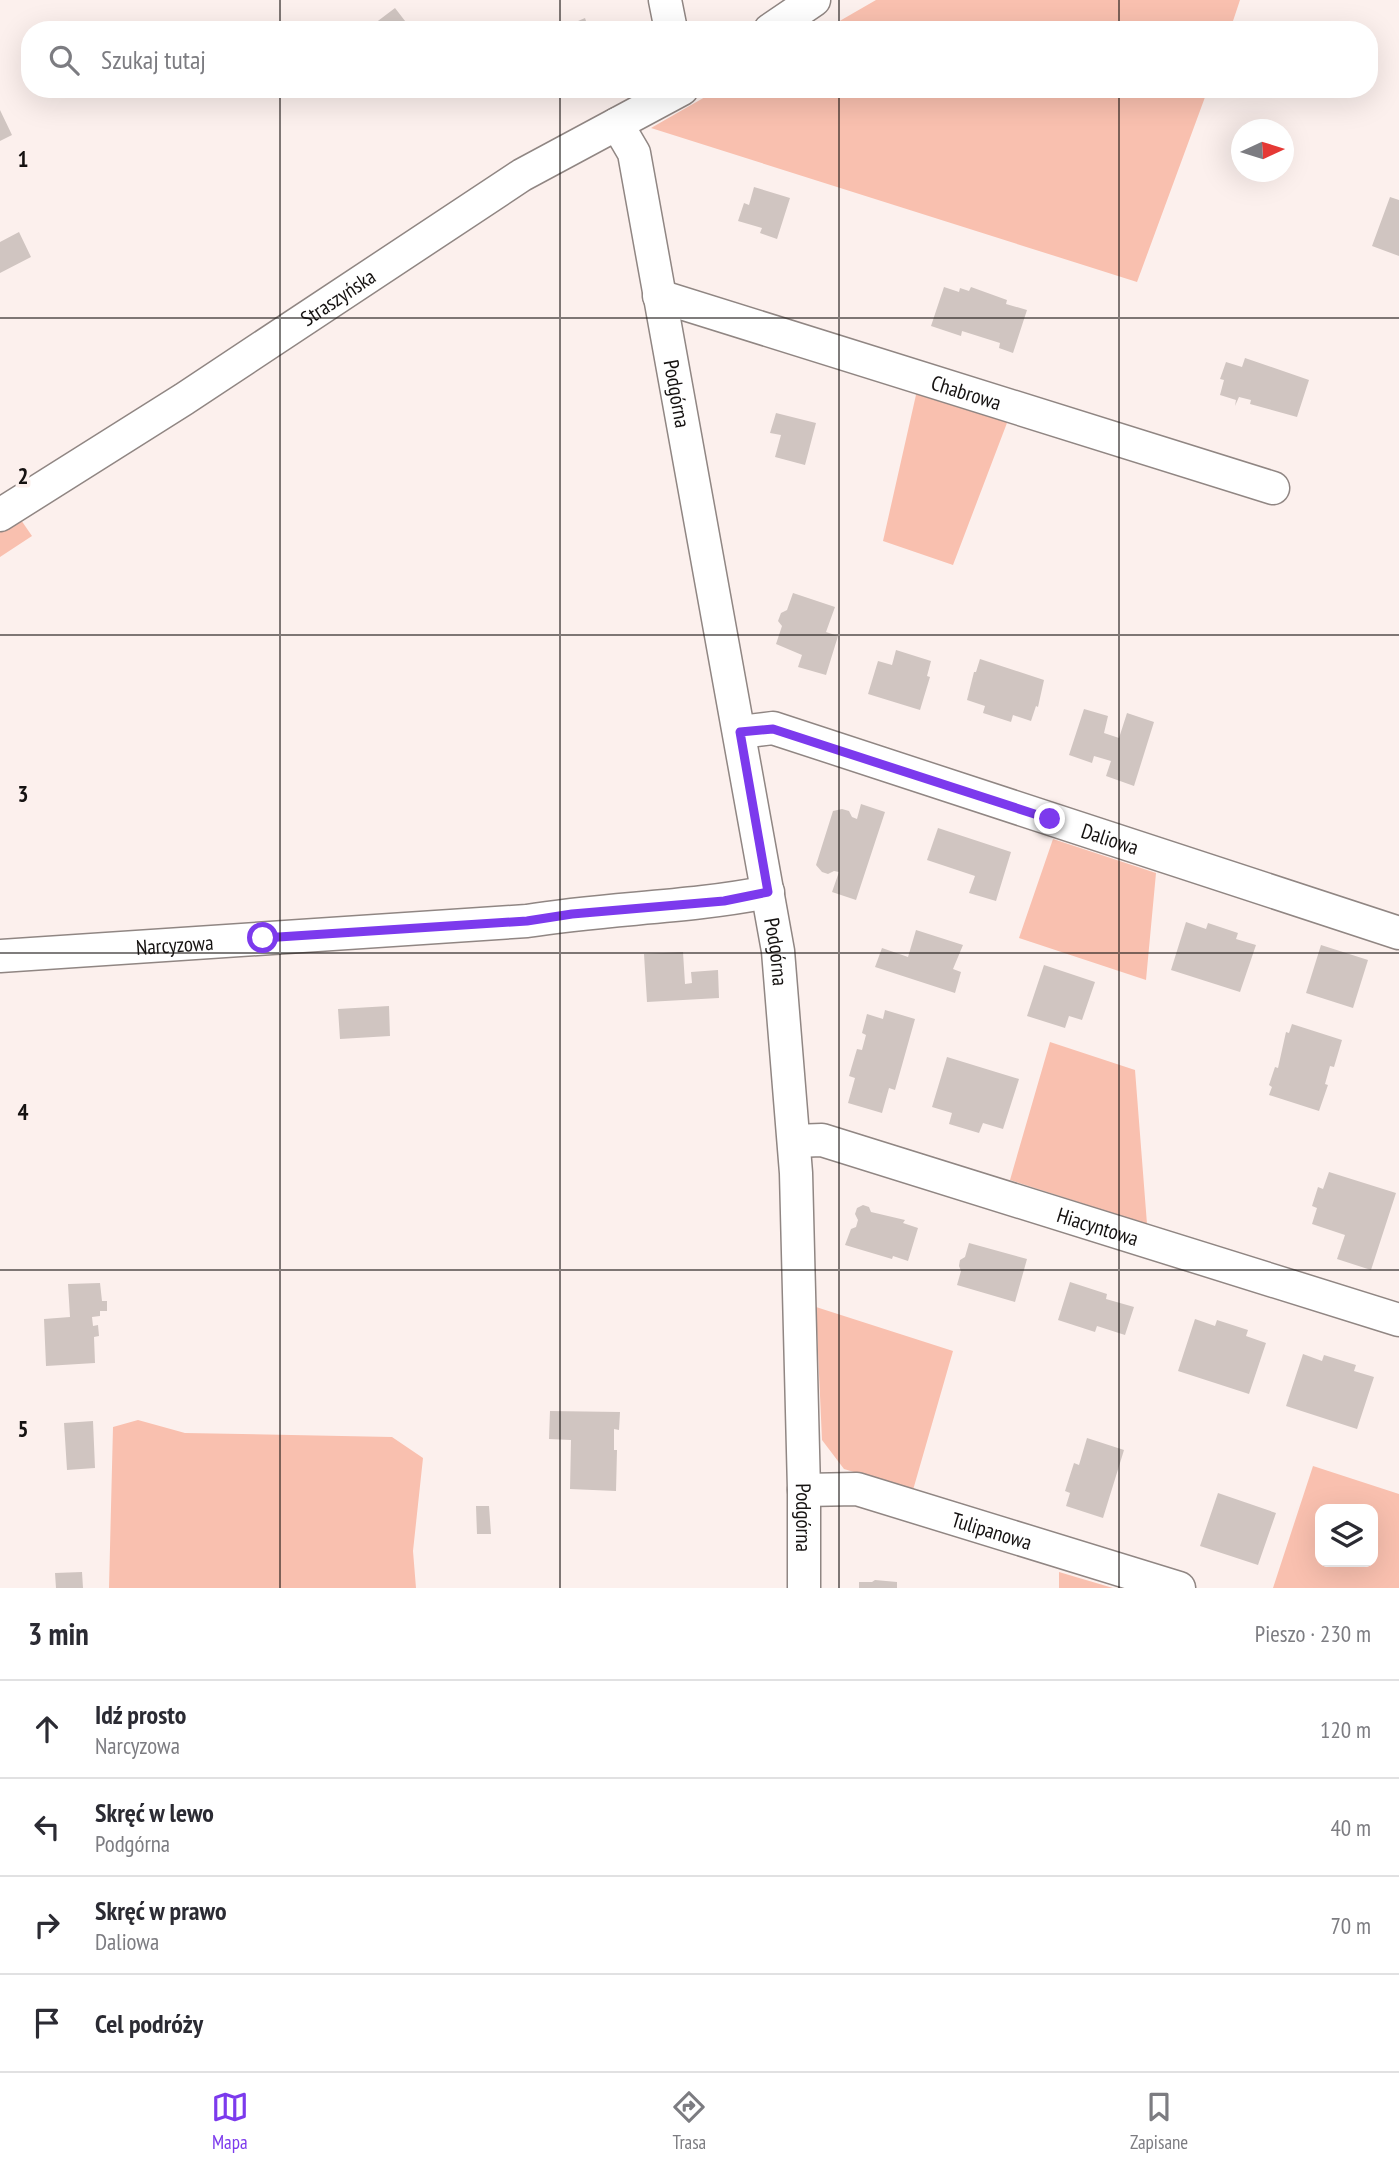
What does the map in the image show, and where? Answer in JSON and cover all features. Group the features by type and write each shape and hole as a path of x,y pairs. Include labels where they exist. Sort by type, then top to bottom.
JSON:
{"street":[{"path":"665,0 669,21"},
{"path":"783,21 814,0"},
{"name":"Straszyńska","path":"0,515 184,399 522,174 665,98"},
{"name":"Podgórna","path":"617,124 634,153 778,951 794,1141 804,1490 804,1588"},
{"name":"Chabrowa","path":"659,296 1273,488"},
{"name":"Daliowa","path":"740,732 773,729 1399,933"},
{"name":"Narcyzowa","path":"0,956 527,921 572,914 724,901 768,892"},
{"name":"Hiacyntowa","path":"794,1141 822,1140 1399,1320"},
{"name":"Tulipanowa","path":"804,1490 857,1489 1179,1588"}],"shaded area":[{"path":"876,0 1240,0 1233,21 840,21"},
{"path":"703,98 1205,98 1137,282 651,128"},
{"path":"918,386 1010,415 953,565 883,541"},
{"path":"21,520 32,536 0,557 0,526"},
{"path":"1053,839 1156,873 1146,980 1019,938"},
{"path":"1050,1042 1135,1070 1147,1224 1010,1180"},
{"path":"816,1307 953,1351 913,1490 844,1469 822,1440"},
{"path":"138,1420 185,1433 392,1437 423,1458 413,1551 416,1588 109,1588 113,1427"},
{"path":"1313,1466 1399,1494 1399,1588 1273,1588"},
{"path":"1059,1572 1113,1588 1059,1588"}],"building":[{"path":"395,8 405,21 378,21"},
{"path":"0,110 12,135 0,141"},
{"path":"754,187 790,198 777,239 760,233 762,228 738,221 744,203 749,205"},
{"path":"1390,197 1399,200 1399,256 1372,246"},
{"path":"19,232 31,257 0,273 0,242"},
{"path":"944,287 959,292 960,288 969,291 971,287 1007,300 1006,304 1027,310 1013,353 999,348 1000,343 962,331 961,336 931,326"},
{"path":"1245,358 1309,380 1297,417 1250,404 1251,400 1239,397 1235,406 1236,400 1220,395 1224,380 1220,379 1226,362 1242,367"},
{"path":"776,413 816,423 805,465 775,457 781,435 770,433"},
{"path":"793,593 835,607 826,632 838,636 826,675 798,667 802,655 776,644 782,626 778,621 781,613 787,610"},
{"path":"896,650 931,661 927,676 930,677 920,710 868,694 878,661 892,665"},
{"path":"980,659 1044,680 1038,707 1036,706 1031,721 1013,715 1011,722 983,713 985,706 967,700"},
{"path":"1084,709 1108,716 1104,733 1119,738 1127,713 1154,722 1134,786 1106,776 1111,761 1094,756 1092,763 1069,755"},
{"path":"861,804 885,812 856,900 832,892 839,872 828,874 816,865 833,811 849,811 852,817 857,819"},
{"path":"938,828 1011,852 996,901 969,893 975,876 927,860"},
{"path":"1186,922 1206,929 1208,923 1238,933 1236,939 1256,945 1240,992 1171,970"},
{"path":"916,930 963,945 953,969 961,972 955,993 875,967 882,948 908,957"},
{"path":"1321,945 1368,960 1353,1008 1306,993"},
{"path":"683,952 685,984 692,983 691,972 718,970 719,998 647,1002 644,954"},
{"path":"1044,965 1095,982 1082,1020 1069,1016 1065,1028 1027,1016"},
{"path":"389,1006 390,1036 340,1039 338,1009"},
{"path":"885,1010 915,1019 895,1090 889,1088 882,1113 848,1103 855,1078 849,1076 857,1049 862,1050 866,1035 862,1033 867,1014 883,1019"},
{"path":"1292,1024 1342,1040 1334,1067 1330,1066 1325,1084 1328,1085 1319,1111 1269,1095 1272,1087 1269,1085 1275,1067 1278,1068 1286,1032 1289,1033"},
{"path":"947,1057 1019,1079 1003,1129 983,1123 979,1133 949,1124 952,1113 932,1107"},
{"path":"1329,1172 1396,1193 1371,1270 1337,1259 1345,1235 1312,1224 1317,1208 1312,1206 1318,1187 1323,1189"},
{"path":"863,1205 869,1207 871,1212 905,1220 903,1223 918,1228 908,1261 845,1245 851,1229 856,1227 857,1208"},
{"path":"969,1243 1027,1259 1015,1302 957,1285 961,1271 960,1260 965,1257"},
{"path":"1070,1282 1107,1294 1106,1299 1134,1307 1125,1335 1097,1326 1095,1332 1058,1320"},
{"path":"100,1283 102,1301 107,1301 107,1311 100,1311 100,1316 92,1317 93,1326 98,1325 99,1336 94,1337 95,1363 46,1366 44,1319 70,1317 68,1284"},
{"path":"1195,1319 1215,1326 1217,1320 1248,1330 1246,1336 1266,1343 1249,1394 1178,1371"},
{"path":"1303,1354 1322,1361 1324,1355 1356,1365 1354,1371 1374,1377 1357,1429 1286,1406"},
{"path":"550,1411 620,1412 619,1430 614,1429 614,1450 617,1450 616,1491 570,1489 571,1440 549,1439"},
{"path":"93,1421 95,1468 67,1470 64,1423"},
{"path":"1087,1438 1124,1450 1103,1518 1066,1506 1070,1493 1065,1491 1074,1463 1079,1465"},
{"path":"1218,1493 1276,1513 1258,1565 1200,1546"},
{"path":"476,1506 489,1506 491,1534 477,1534"},
{"path":"82,1572 83,1588 56,1588 55,1573"},
{"path":"859,1582 897,1582 897,1588 859,1588"}],"route":[{"path":"263,938 527,921 572,914 724,901 768,892 740,732 773,729 1050,819"}]}
